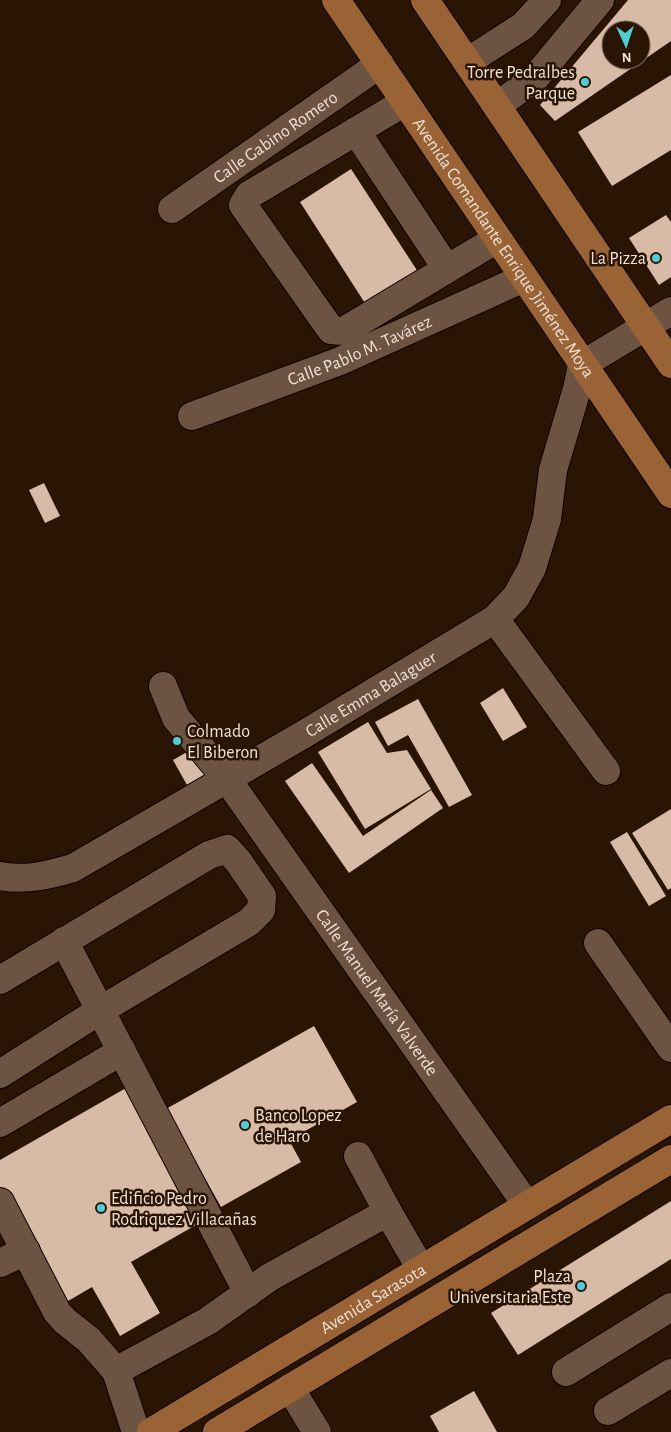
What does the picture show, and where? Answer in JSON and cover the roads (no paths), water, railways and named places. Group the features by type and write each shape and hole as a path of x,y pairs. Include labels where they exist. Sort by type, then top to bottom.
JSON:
{"main road":[{"name":"Avenida Comandante Enrique Jiménez Moya","path":"336,0 582,366 671,494"},
{"path":"426,0 671,364"},
{"name":"Avenida Sarasota","path":"151,1432 671,1119"},
{"name":"Avenida Sarasota","path":"217,1432 671,1159"}],"street":[{"path":"467,62 523,26 547,0"},
{"path":"497,106 536,78 600,0"},
{"name":"Calle Gabino Romero","path":"172,209 380,64"},
{"path":"405,102 250,195 243,205 331,330 344,331 497,239"},
{"path":"356,131 447,269"},
{"name":"Calle Pablo M. Tavárez","path":"192,416 340,361 524,278"},
{"path":"582,366 671,311"},
{"name":"Calle Emma Balaguer","path":"0,876 11,878 46,876 73,868 494,620 516,597 532,568 546,518 553,470 582,366"},
{"path":"494,620 606,771"},
{"name":"Calle Manuel María Valverde","path":"163,686 176,718 226,779 527,1205"},
{"path":"0,980 209,855 227,850 238,861 262,896 261,910 249,922 99,1010 0,1074"},
{"path":"64,941 248,1293"},
{"path":"598,943 671,1048"},
{"path":"0,1123 122,1051"},
{"path":"358,1156 421,1269"},
{"path":"0,1202 57,1312 88,1340 116,1371 136,1432"},
{"path":"116,1371 208,1321 270,1278 388,1212"},
{"path":"0,1263 26,1250"},
{"path":"566,1372 671,1307"},
{"path":"608,1411 671,1373"},
{"path":"290,1388 317,1432"}],"place":[{"name":"Torre Pedralbes Parque","path":"585,82"},
{"name":"La Pizza","path":"656,258"},
{"name":"Colmado El Biberon","path":"177,741"},
{"name":"Banco Lopez de Haro","path":"245,1125"},
{"name":"Edificio Pedro Rodriquez Villacañas","path":"101,1208"},
{"name":"Plaza Universitaria Este","path":"581,1286"}]}
